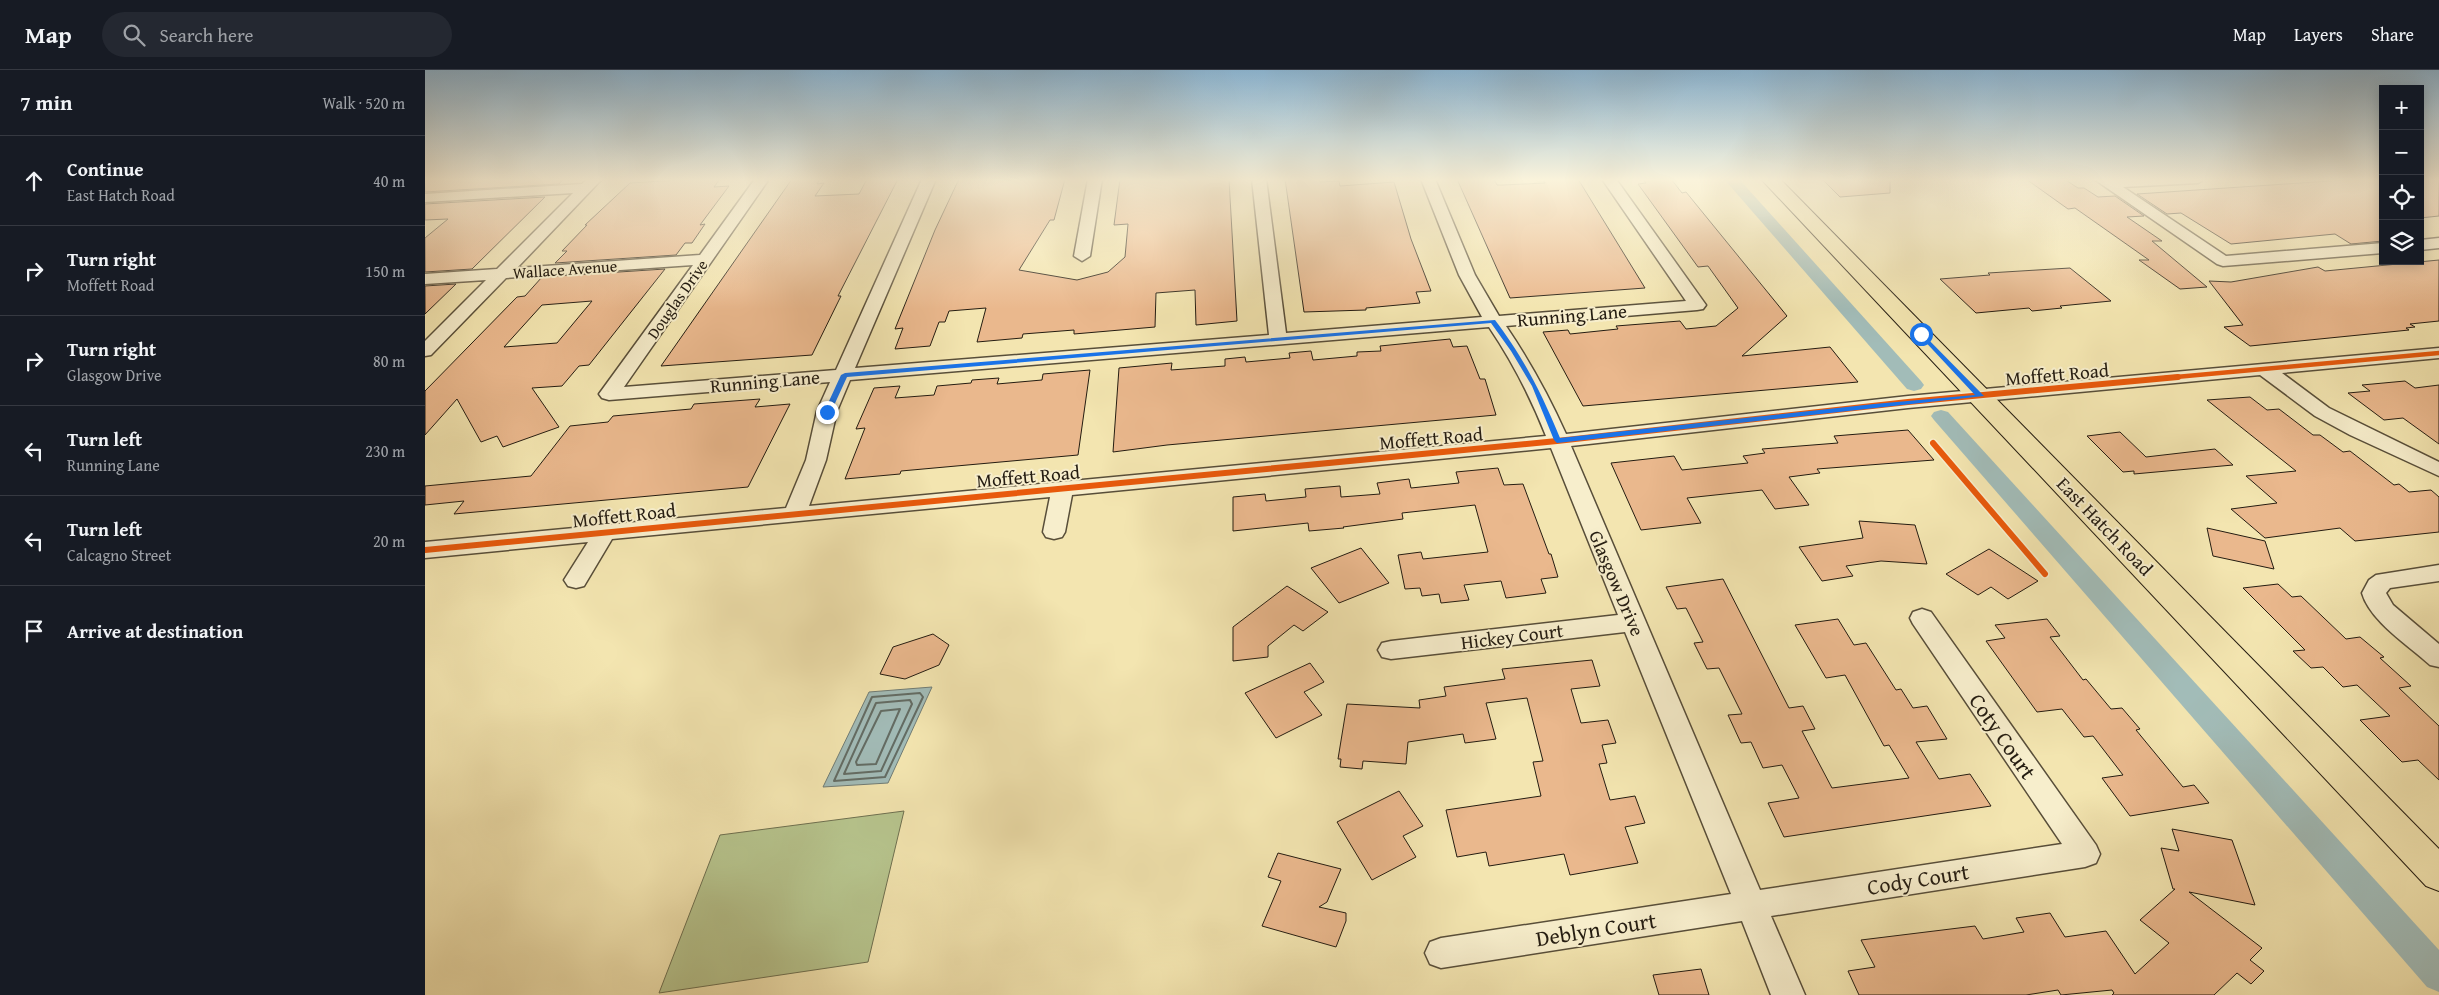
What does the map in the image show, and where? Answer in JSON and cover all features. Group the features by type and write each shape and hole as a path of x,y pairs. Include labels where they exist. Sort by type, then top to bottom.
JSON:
{"main road":[{"name":"East Hatch Road","path":"1812,222 2439,874"}],"street":[{"path":"425,352 553,222"},
{"name":"Douglas Drive","path":"609,394 731,222"},
{"path":"795,514 816,460 827,412 845,375 910,222"},
{"path":"1082,256 1088,222"},
{"path":"1264,222 1278,339"},
{"name":"Glasgow Drive","path":"1446,222 1467,275 1493,321 1535,386 1788,995"},
{"name":"Running Lane","path":"609,394 1697,305 1639,222"},
{"path":"2166,222 2223,261 2379,248"},
{"path":"2424,245 2439,243"},
{"name":"Wallace Avenue","path":"425,279 705,259"},
{"name":"Moffett Road","path":"425,550 1557,440 1891,404 2439,353"},
{"path":"2264,369 2322,412 2357,432 2439,470"},
{"path":"1053,532 1062,488"},
{"path":"576,580 607,531"},
{"path":"2439,573 2384,582 2377,586 2374,593 2377,603 2384,611 2439,658"},
{"name":"Coty Court","path":"1921,618 2085,854"},
{"name":"Hickey Court","path":"1391,650 1633,622"},
{"name":"Cody Court","path":"1751,905 2085,854"},
{"name":"Deblyn Court","path":"1441,953 1751,905"}],"green space":[{"path":"904,811 868,962 659,993 720,835"}],"water":[{"path":"932,687 888,783 823,787 869,692"}],"building":[{"path":"444,222 519,222 472,269 425,272 425,238"},
{"path":"588,222 702,222 700,225 705,224 692,243 685,243 676,255 555,263 567,251 562,251 587,225 585,225"},
{"path":"762,222 876,222 838,296 841,296 812,355 661,366"},
{"path":"939,222 1049,222 1019,270 1077,280 1108,272 1125,257 1128,224 1114,225 1114,222 1231,222 1237,321 1196,325 1195,290 1156,293 1155,327 1074,334 1074,330 1023,334 1022,338 977,342 986,308 949,311 945,322 939,322 930,346 895,349 903,328 895,329"},
{"path":"1291,222 1406,222 1431,291 1416,292 1420,303 1366,308 1366,310 1304,312"},
{"path":"1476,222 1605,222 1645,288 1510,298"},
{"path":"1666,222 1711,222 1787,316 1742,356 1830,347 1858,382 1583,406 1543,332 1568,330 1570,334 1618,329 1616,326 1680,321 1686,329 1716,326 1738,308 1708,266 1698,267"},
{"path":"2095,222 2135,222 2162,241 2152,241 2207,287 2180,289 2139,260 2149,260"},
{"path":"2196,222 2379,222 2379,241 2351,244 2335,234 2231,244"},
{"path":"2439,260 2439,321 2410,324 2415,327 2406,328 2409,330 2250,346 2224,327 2243,325 2209,281 2231,282 2318,267 2325,271 2387,265 2424,265 2424,261"},
{"path":"2070,268 2111,301 2032,311 2029,308 1976,313 1940,279 1990,275 1988,273"},
{"path":"665,269 589,365 579,366 562,386 532,388 559,427 503,447 497,436 481,442 457,399 425,435 425,391 517,297 525,296 542,277","holes":["592,301 557,343 504,347 542,305"]},
{"path":"456,284 425,314 425,286"},
{"path":"1450,339 1453,347 1467,346 1480,379 1485,379 1496,415 1167,445 1113,452 1119,368 1172,363 1171,370 1225,366 1225,359 1245,357 1246,362 1290,358 1289,353 1311,351 1313,360 1357,356 1357,352 1381,351 1380,346"},
{"path":"1090,370 1078,455 901,471 900,474 845,479 865,428 856,429 874,388 900,386 895,398 934,395 937,386 971,383 972,380 999,378 997,384 1042,380 1043,374"},
{"path":"2405,381 2415,388 2439,385 2439,444 2403,418 2384,420 2348,393 2370,391 2362,385"},
{"path":"2250,397 2267,410 2279,409 2313,435 2320,435 2343,452 2350,451 2394,485 2399,484 2409,492 2431,490 2439,497 2439,532 2355,541 2340,528 2265,538 2231,509 2277,503 2246,476 2296,471 2207,400"},
{"path":"760,399 755,407 790,404 748,487 454,514 464,501 425,505 425,486 531,476 570,426 608,422 613,416 691,409 694,404"},
{"path":"1908,430 1934,460 1817,469 1820,473 1789,477 1809,505 1775,509 1762,490 1687,498 1701,523 1641,530 1611,463 1674,456 1682,470 1748,463 1743,456 1765,453 1762,449 1838,443 1834,436"},
{"path":"2120,432 2146,457 2215,449 2233,465 2134,474 2134,471 2123,472 2087,436"},
{"path":"1498,468 1504,485 1523,484 1549,554 1551,554 1558,577 1541,579 1546,593 1506,598 1501,581 1464,585 1469,600 1441,603 1439,594 1422,596 1420,588 1405,589 1398,555 1421,552 1423,559 1488,552 1475,505 1402,513 1403,519 1344,528 1309,531 1308,523 1233,531 1233,497 1265,494 1266,501 1306,497 1305,489 1340,486 1341,497 1380,494 1377,483 1409,479 1411,488 1459,483 1456,472"},
{"path":"1859,521 1915,525 1927,564 1881,561 1846,566 1853,576 1822,581 1799,547 1863,538"},
{"path":"2207,528 2265,541 2274,569 2213,556"},
{"path":"1361,548 1389,583 1339,603 1311,568"},
{"path":"1989,549 2038,581 2008,599 1991,587 1978,595 1946,574"},
{"path":"1723,579 1789,708 1803,706 1815,729 1802,731 1832,788 1909,778 1889,745 1884,746 1845,675 1826,678 1795,625 1838,619 1854,645 1866,643 1896,690 1901,689 1913,708 1927,706 1947,739 1916,742 1939,779 1970,774 1991,806 1784,837 1768,803 1799,798 1782,765 1763,768 1751,742 1741,743 1728,715 1742,714 1719,668 1707,669 1694,643 1703,642 1686,608 1677,609 1666,587"},
{"path":"2278,584 2292,597 2301,596 2346,639 2360,637 2384,657 2380,658 2411,686 2399,688 2439,726 2439,780 2418,760 2402,762 2360,720 2390,716 2357,685 2343,687 2323,667 2311,668 2293,651 2305,650 2243,588"},
{"path":"1287,586 1328,612 1303,631 1294,625 1268,646 1268,657 1233,661 1233,627"},
{"path":"2047,619 2060,636 2050,637 2083,680 2086,679 2111,709 2122,708 2140,729 2136,730 2183,787 2194,785 2209,803 2130,816 2102,778 2123,775 2093,736 2084,737 2062,709 2037,712 1986,641 2005,638 1995,625"},
{"path":"933,634 949,645 939,665 905,679 880,674 893,647"},
{"path":"1592,660 1600,686 1571,689 1581,723 1608,720 1616,743 1602,745 1607,763 1599,764 1610,800 1635,796 1645,823 1625,827 1638,863 1570,875 1564,854 1489,866 1486,852 1457,857 1446,810 1541,796 1533,762 1543,761 1527,698 1486,703 1496,739 1465,743 1463,734 1408,742 1406,764 1363,761 1362,769 1340,767 1341,759 1338,759 1347,704 1420,708 1419,700 1446,696 1444,687 1505,679 1502,669"},
{"path":"1310,663 1324,682 1304,692 1322,715 1276,738 1245,693"},
{"path":"1399,791 1423,826 1403,836 1416,857 1372,880 1337,822"},
{"path":"2172,829 2232,840 2255,905 2189,892 2262,948 2250,960 2264,971 2251,984 2237,973 2214,995 2112,995 2114,993 2112,990 2061,995 2058,990 2026,995 1859,995 1848,971 1875,967 1861,940 1975,926 1983,939 2024,932 2016,918 2050,913 2065,937 2106,931 2135,974 2169,943 2140,920 2175,889 2173,889 2161,848 2179,851"},
{"path":"1278,853 1341,869 1327,902 1319,907 1346,913 1346,921 1336,947 1262,926 1281,881 1268,877"},
{"path":"1701,969 1709,995 1659,995 1653,975"}],"waterway":[{"path":"1769,222 1914,385"},
{"path":"1941,416 2439,975"}],"cycle path":[{"path":"425,550 1557,441 1908,402 2439,353"},
{"path":"1933,443 2045,574"}],"route":[{"path":"827,412 845,375 1493,321 1535,386 1557,440 1908,402 1981,396 1921,334"}]}
